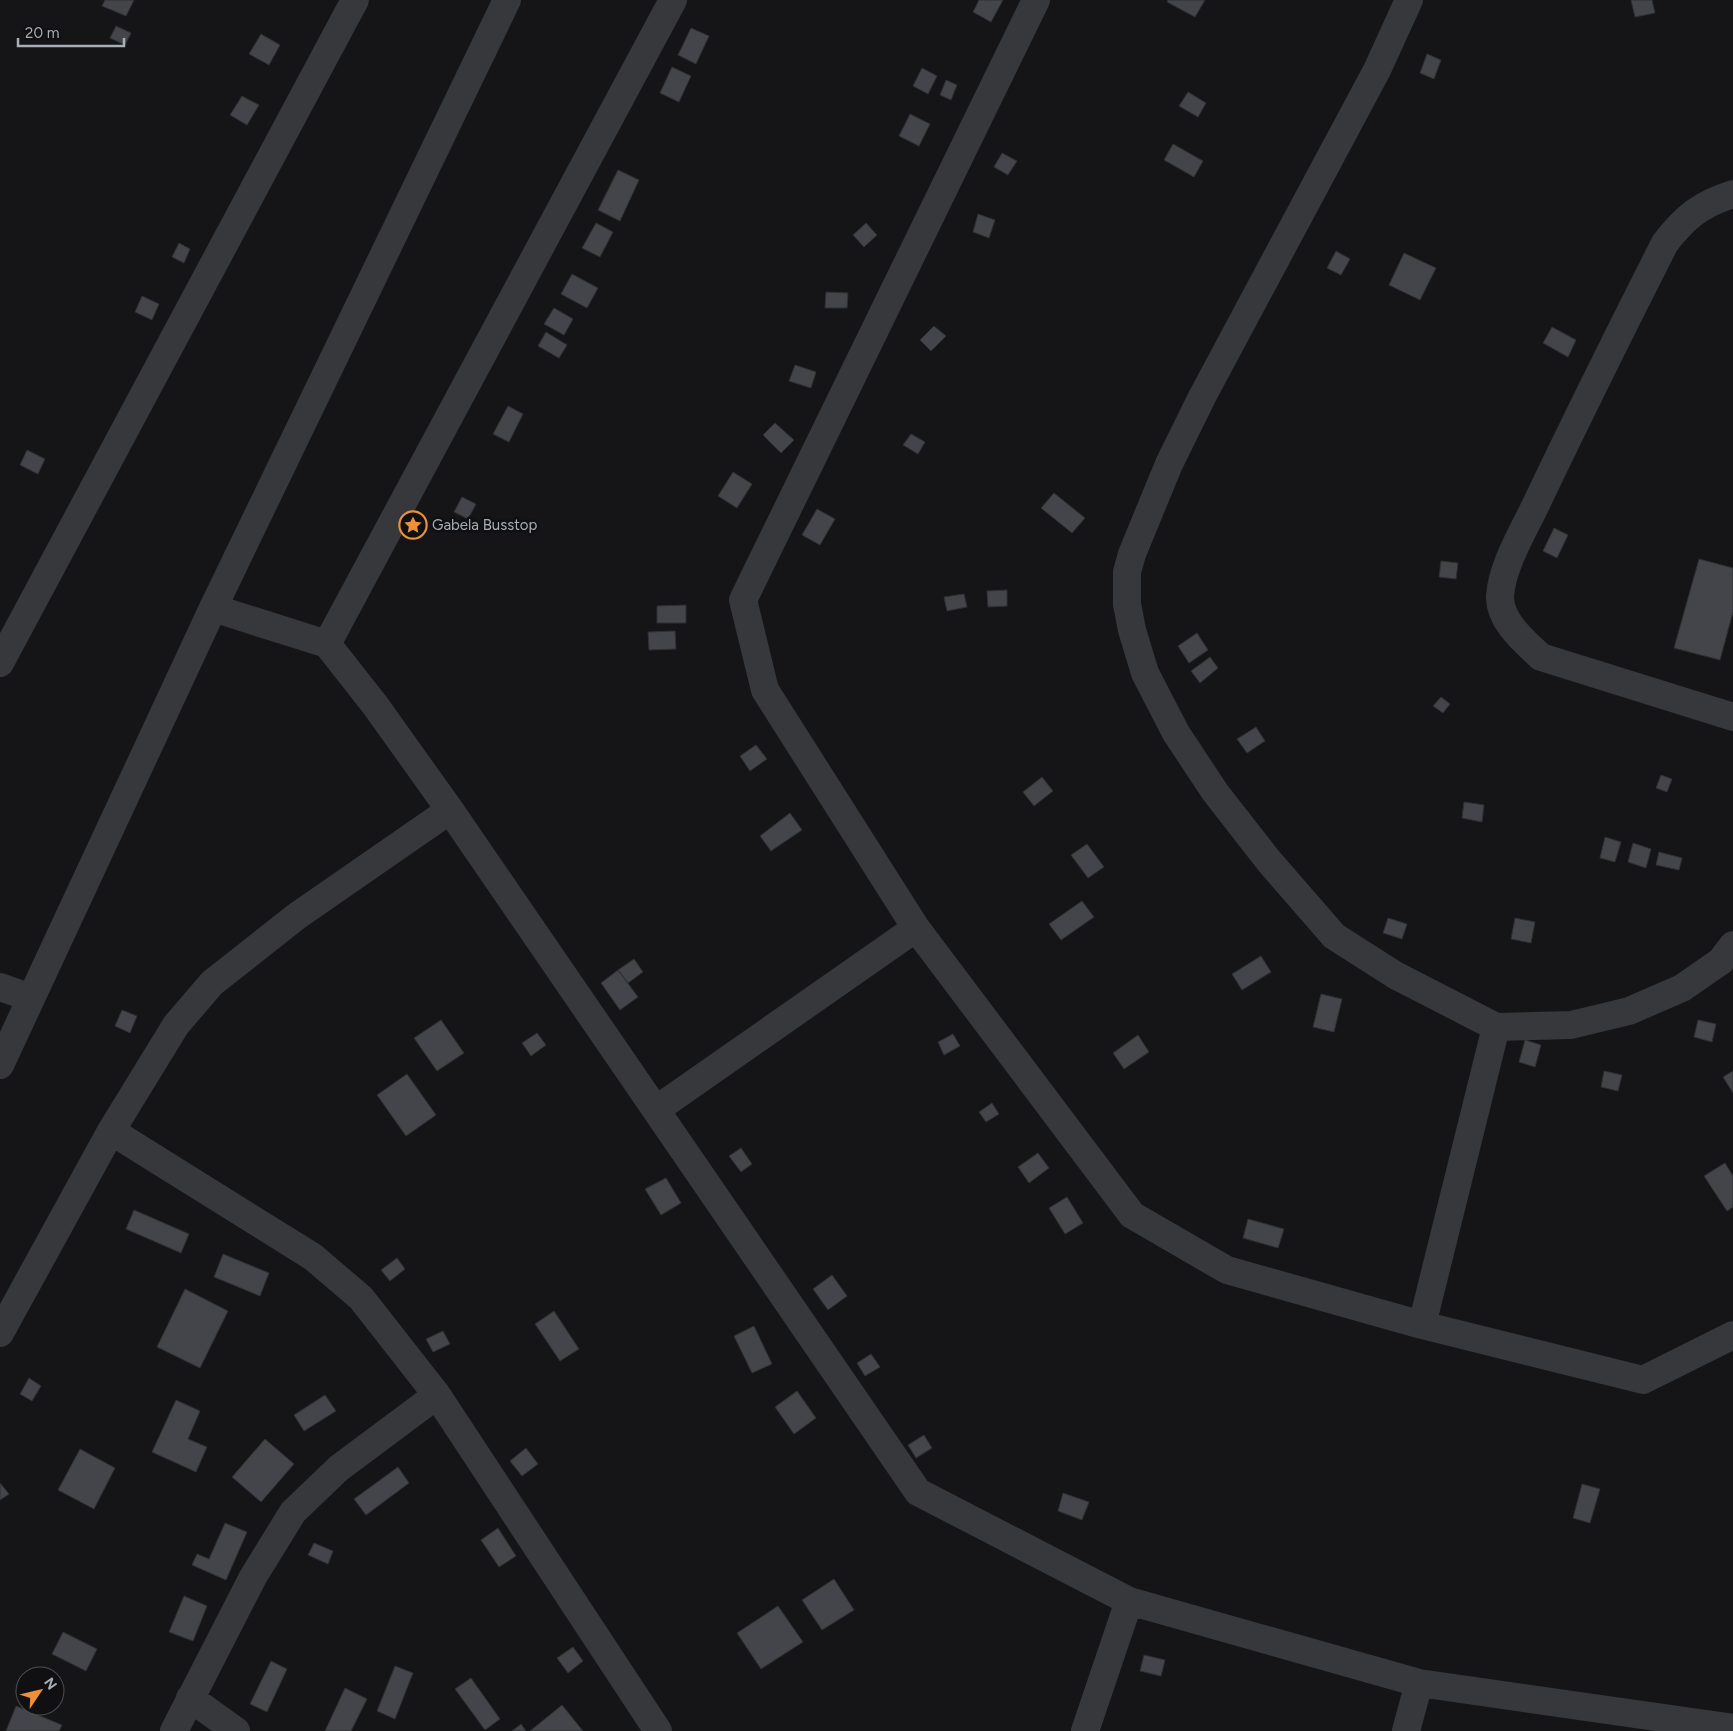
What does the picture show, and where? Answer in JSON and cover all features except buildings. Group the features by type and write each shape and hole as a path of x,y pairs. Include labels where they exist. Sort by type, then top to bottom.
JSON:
{"street":[{"path":"0,663 355,0"},
{"path":"0,1065 213,608 507,0"},
{"path":"327,644 673,0"},
{"path":"1036,0 743,600 765,690 916,928 1132,1215 1227,1270 1422,1325 1643,1380 1733,1335"},
{"path":"1409,0 1377,70 1202,397 1169,464 1132,554 1127,572 1126,604 1145,673 1176,732 1215,792 1274,867 1334,936 1395,975 1496,1027 1571,1025 1629,1011 1682,988 1721,962 1733,945"},
{"path":"1733,194 1706,203 1681,223 1665,243 1570,433 1504,572 1500,598 1506,618 1519,636 1541,657 1733,717"},
{"path":"213,608 327,644 376,705 657,1109 918,1492 1129,1601 1419,1684 1733,1728"},
{"path":"0,1333 111,1131 176,1026 212,983 297,916 450,810"},
{"path":"657,1109 916,928"},
{"path":"0,987 31,998"},
{"path":"1422,1325 1496,1027"},
{"path":"111,1131 305,1252 338,1277 361,1298 437,1395 658,1731"},
{"path":"174,1731 253,1577 293,1512 339,1468 437,1395"},
{"path":"1085,1731 1129,1601"},
{"path":"1406,1731 1419,1684"},
{"path":"190,1698 236,1731"}],"place":[{"name":"Gabela Busstop","path":"413,525"}]}
